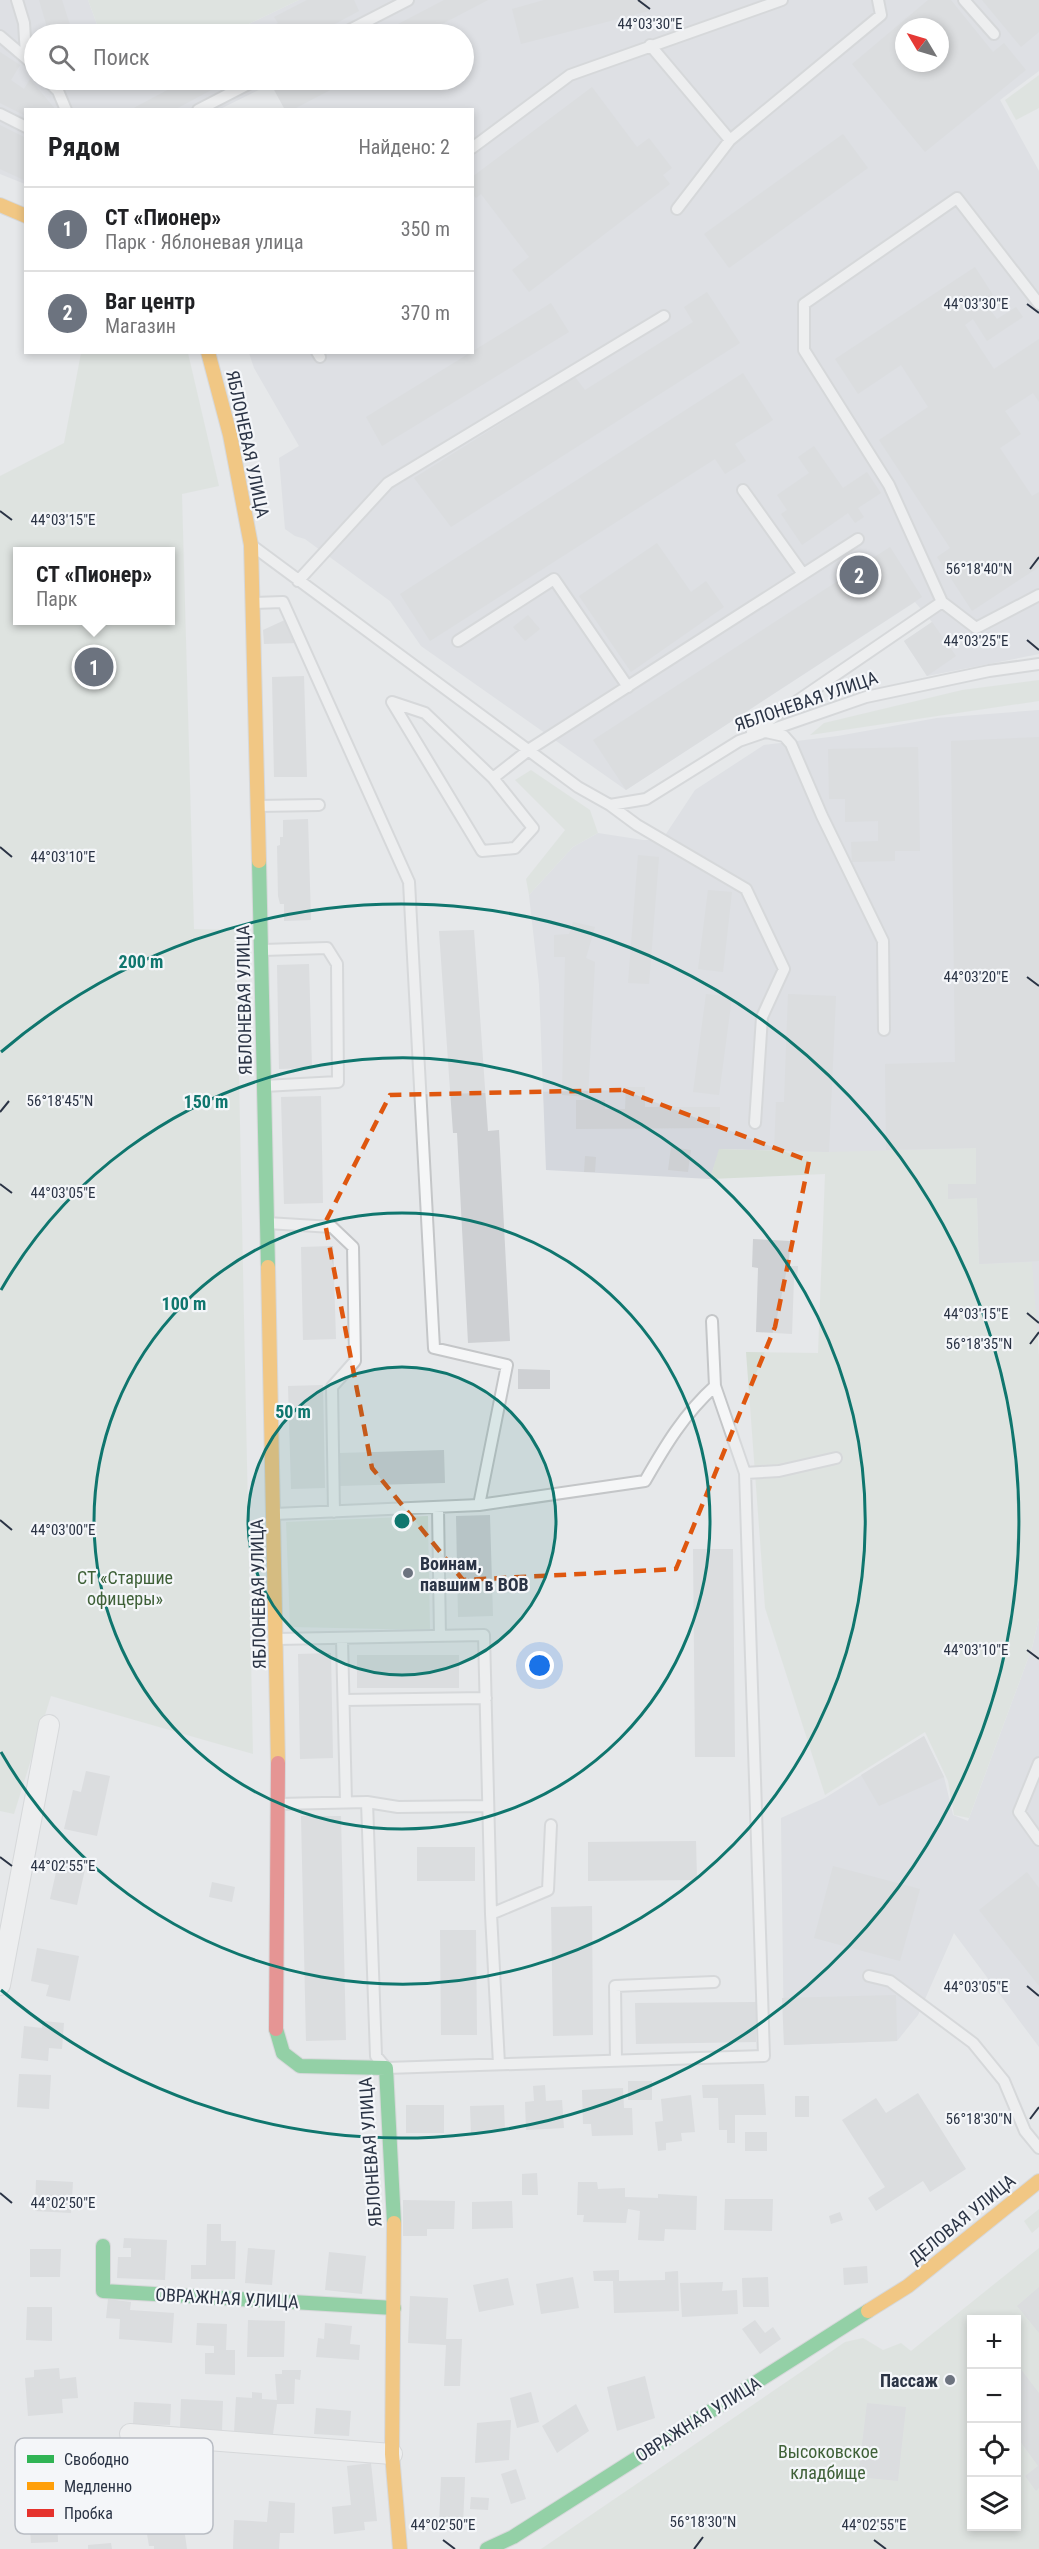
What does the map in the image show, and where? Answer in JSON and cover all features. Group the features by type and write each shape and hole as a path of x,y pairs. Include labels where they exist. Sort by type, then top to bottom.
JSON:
{"street":[{"path":"0,205 24,215"},
{"name":"ЯБЛОНЕВАЯ УЛИЦА","path":"209,354 230,435 251,545 277,1639 279,1804 276,2034 283,2053 300,2066 386,2068 395,2247 392,2454 400,2549"},
{"path":"0,1985 49,1725"},
{"name":"ДЕЛОВАЯ УЛИЦА","path":"908,2286 1039,2181"},
{"name":"ОВРАЖНАЯ УЛИЦА","path":"103,2246 103,2291 394,2308"},
{"name":"ОВРАЖНАЯ УЛИЦА","path":"487,2549 513,2537 908,2286"},
{"path":"130,2434 182,2438"},
{"path":"213,2440 392,2454"}],"lane":[{"path":"17,0 24,24"},
{"path":"361,24 408,0"},
{"path":"474,147 570,75 782,0"},
{"path":"677,209 730,141 881,15 878,0"},
{"path":"964,0 994,34"},
{"path":"0,36 24,54"},
{"path":"650,45 730,141"},
{"path":"57,90 65,108"},
{"path":"202,108 237,90"},
{"path":"0,114 24,126"},
{"path":"1039,304 957,198 804,304 804,350 889,485 942,602 976,628 1039,595"},
{"path":"298,581 388,483 664,316"},
{"path":"743,490 803,574"},
{"path":"493,777 530,749 858,539"},
{"name":"ЯБЛОНЕВАЯ УЛИЦА","path":"251,545 530,749 578,787 610,805 646,799 739,741 866,697 989,671 1039,664"},
{"path":"458,641 554,579 628,687"},
{"path":"253,603 284,602 410,882 434,1348 507,1365 479,1505"},
{"path":"739,741 942,602"},
{"path":"392,702 425,713 493,777 532,828 514,848 482,851 392,702"},
{"path":"766,732 784,736 791,744 822,816 884,941 884,1030"},
{"path":"257,806 319,805"},
{"path":"610,805 637,825 746,889 784,969 762,1017 755,1123"},
{"path":"261,950 327,948 338,964 338,1082 264,1086"},
{"path":"267,1223 332,1227 353,1247 356,1362 332,1387 333,1512"},
{"path":"367,1802 376,2056 386,2068 764,2056 745,1473 715,1386 712,1321"},
{"path":"274,1514 438,1509 645,1481 676,1427 695,1404 715,1386"},
{"path":"745,1473 779,1471 836,1458"},
{"path":"438,1509 440,1636"},
{"path":"277,1639 342,1640 484,1635 491,1914 499,2064"},
{"path":"342,1640 346,1802"},
{"path":"344,1700 486,1698"},
{"path":"1039,1763 1019,1812 1039,1840"},
{"path":"279,1804 367,1802 398,1807 488,1806"},
{"path":"491,1914 548,1890 551,1825"},
{"path":"868,1976 890,1981 973,2043 1004,2080 1025,2131 1039,2148"},
{"path":"616,2061 615,1986 714,1982"}],"highlighted area":[{"path":"623,1090 809,1161 775,1327 676,1569 463,1580 372,1468 325,1223 390,1095"}],"shaded area":[{"path":"0,0 88,0 97,24 24,24 24,90 259,90 222,108 24,108 24,184 0,174"},
{"path":"299,0 1039,0 1039,71 1000,100 1039,171 1039,654 927,676 904,641 932,622 915,602 626,790 421,646 390,601 305,539 285,529 279,458 299,446 254,368 249,354 474,354 474,108 294,108 329,90 474,90 474,24 249,24"},
{"path":"1039,710 1039,1337 1036,1338 979,1264 977,1198 948,1199 948,1184 829,1152 720,1149 710,1179 546,1170 539,984 529,895 573,847 598,833 643,840 662,840 695,790 764,745 838,736 937,718"},
{"path":"1039,1618 1039,2047 954,1933 918,2015 897,2041 784,2045 781,1818 825,1798 924,1736 944,1777 953,1815 968,1821 1032,1648"}],"green space":[{"path":"88,0 299,0 249,24 97,24"},
{"path":"1039,75 1039,108 1016,120 1005,100"},
{"name":"СТ «Старшие офицеры»","path":"81,354 188,354 219,486 182,494 194,929 236,930 253,1754 51,1696 14,1814 0,1811 0,476 64,443"},
{"path":"1039,680 1039,701 810,735 824,723 962,690"},
{"path":"531,770 590,810 598,833 573,847 529,895 526,879 565,830 515,780"},
{"path":"976,1148 976,1184 948,1184 977,1198 979,1264 1032,1262 1039,1355 1039,1618 1032,1648 969,1818 954,1815 948,1781 925,1732 825,1795 765,1608 746,1352 818,1353 825,1174 710,1179 719,1149 829,1152"},
{"path":"428,1516 430,1630 290,1627 286,1522"},
{"path":"1039,2209 1039,2227 1032,2233 1024,2221"},
{"name":"Высоковское кладбище","path":"1039,2248 1039,2549 541,2549 845,2342 863,2338 883,2350 901,2343 911,2351"}],"building":[{"path":"39,0 62,0 70,24 46,24"},
{"path":"307,0 354,0 359,11 335,24 276,24 278,23 274,17"},
{"path":"444,0 488,0 442,24 398,24"},
{"path":"544,0 646,0 649,11 521,44 512,9"},
{"path":"928,0 951,0 993,52 1004,43 1026,70 925,152 852,64 895,28 895,72 949,72 949,18 907,18"},
{"path":"982,0 1039,0 1039,32 1021,47"},
{"path":"0,52 20,65 11,80 24,90 39,90 54,108 24,108 24,115 0,103"},
{"path":"592,87 637,147 649,138 672,168 663,175 670,184 529,292 512,270 529,257 481,194 476,198 474,196 474,176"},
{"path":"167,90 211,90 178,108 134,108"},
{"path":"274,90 330,90 296,108 284,108"},
{"path":"0,125 24,137 24,180 0,169"},
{"path":"843,134 868,168 729,268 704,234"},
{"path":"975,267 997,301 988,307 997,319 1016,307 1023,317 987,341 973,319 965,325 994,369 1039,339 1039,402 1033,393 1005,411 1021,434 1000,448 1032,496 1039,492 1039,567 972,611 937,557 950,548 879,440 928,407 901,365 858,394 835,359"},
{"path":"707,292 740,343 451,527 414,478 575,377 585,390 693,322 684,307"},
{"path":"551,303 569,332 382,446 366,417 468,354 474,354 474,350"},
{"path":"743,373 773,420 735,444 746,461 725,474 715,459 430,641 400,594"},
{"path":"814,446 843,488 867,472 881,493 858,508 864,517 855,523 848,513 802,545 781,514 787,510 777,495 809,473 798,457"},
{"path":"657,543 691,592 706,581 724,607 631,672 579,596"},
{"path":"890,547 922,597 626,790 593,740"},
{"path":"528,615 540,629 525,641 513,627"},
{"path":"287,619 298,643 264,644 263,630"},
{"path":"932,622 956,656 927,676 904,641"},
{"path":"304,676 307,777 274,777 272,677"},
{"path":"1039,737 1039,1261 979,1264 977,1198 948,1199 948,1184 976,1184 976,1148 886,1150 885,1064 955,1062 951,741"},
{"path":"918,747 920,851 895,851 895,861 852,862 851,842 878,841 878,821 845,822 845,799 829,799 828,749"},
{"path":"308,819 311,920 284,921 284,904 280,904 278,896 277,846 280,845 280,837 283,837 283,820"},
{"path":"638,855 659,857 649,984 628,983"},
{"path":"708,890 732,892 723,972 698,969"},
{"path":"573,922 595,927 586,958 595,962 588,1097 562,1095 565,957 554,957 554,935 569,934"},
{"path":"474,930 488,1131 499,1130 510,1341 468,1343 457,1133 453,1133 439,931"},
{"path":"309,964 312,1068 279,1069 277,965"},
{"path":"706,994 732,997 719,1095 693,1092"},
{"path":"788,994 836,996 829,1152 774,1151 776,1102 784,1102"},
{"path":"626,1087 645,1087 645,1107 720,1107 720,1128 576,1129 576,1100 605,1100 605,1109 625,1109"},
{"path":"321,1096 323,1203 284,1204 281,1097"},
{"path":"671,1147 691,1150 688,1172 668,1170"},
{"path":"585,1156 596,1157 595,1172 584,1172"},
{"path":"753,1239 790,1241 789,1266 798,1266 797,1278 794,1278 792,1334 756,1332 758,1268 752,1267"},
{"path":"333,1246 336,1339 303,1340 301,1247"},
{"path":"518,1369 550,1370 550,1389 518,1389"},
{"path":"323,1385 325,1488 291,1489 288,1386"},
{"path":"444,1450 445,1483 340,1486 339,1453"},
{"path":"490,1515 493,1616 458,1617 456,1516"},
{"path":"693,1549 733,1549 735,1757 695,1757"},
{"path":"331,1653 333,1758 300,1759 298,1654"},
{"path":"357,1655 459,1655 459,1688 357,1688"},
{"path":"924,1736 944,1777 879,1806 861,1775"},
{"path":"86,1771 110,1776 97,1836 64,1829 73,1790 81,1792"},
{"path":"301,1816 341,1816 346,2040 306,2041"},
{"path":"696,1841 697,1880 588,1881 588,1842"},
{"path":"417,1847 475,1847 475,1881 417,1881"},
{"path":"59,1859 86,1865 77,1905 50,1899"},
{"path":"833,1866 920,1889 900,1961 814,1938"},
{"path":"1027,1872 1039,1888 1039,1986 979,1910"},
{"path":"212,1882 235,1887 232,1902 209,1897"},
{"path":"592,1906 593,2035 553,2036 551,1907"},
{"path":"440,1930 476,1930 477,2035 441,2035"},
{"path":"37,1948 79,1956 70,2001 46,1996 49,1985 31,1981"},
{"path":"896,1995 897,2041 784,2045 782,1998"},
{"path":"756,2002 756,2042 636,2044 635,2003"},
{"path":"43,2021 64,2023 62,2049 49,2048 48,2061 21,2058 24,2026 42,2028"},
{"path":"19,2074 51,2075 49,2109 17,2107"},
{"path":"628,2081 652,2081 652,2100 628,2100"},
{"path":"764,2084 766,2115 735,2115 735,2143 727,2143 727,2130 719,2130 718,2098 703,2098 702,2085"},
{"path":"545,2085 546,2101 562,2100 564,2128 526,2130 525,2102 534,2101 533,2086"},
{"path":"623,2088 624,2108 632,2108 633,2135 592,2136 591,2124 583,2124 582,2090"},
{"path":"918,2093 966,2169 930,2192 923,2181 876,2211 868,2198 885,2187 842,2120 876,2098 886,2113"},
{"path":"691,2095 695,2132 681,2133 682,2141 666,2143 666,2150 658,2151 655,2122 663,2121 661,2099"},
{"path":"795,2096 809,2096 809,2117 795,2117"},
{"path":"406,2105 444,2105 444,2133 406,2133"},
{"path":"504,2105 505,2132 471,2133 470,2106"},
{"path":"745,2132 767,2132 767,2151 745,2151"},
{"path":"537,2173 538,2195 522,2195 522,2174"},
{"path":"36,2180 73,2182 71,2213 35,2211"},
{"path":"578,2182 597,2182 598,2189 625,2188 625,2197 658,2198 658,2194 697,2196 696,2230 665,2229 664,2241 638,2240 640,2211 628,2209 626,2223 583,2222 584,2215 577,2215"},
{"path":"725,2199 773,2199 772,2231 724,2230"},
{"path":"403,2200 455,2201 454,2229 427,2229 427,2236 403,2236"},
{"path":"512,2201 513,2228 472,2229 472,2202"},
{"path":"840,2212 843,2220 831,2224 829,2216"},
{"path":"207,2224 221,2224 221,2241 236,2241 235,2279 191,2279 191,2265 206,2265"},
{"path":"124,2238 167,2240 165,2280 117,2278 118,2257 131,2257 131,2248 123,2248"},
{"path":"248,2248 275,2250 272,2285 245,2283"},
{"path":"30,2249 61,2249 60,2277 30,2277"},
{"path":"329,2252 366,2256 362,2294 325,2290"},
{"path":"867,2266 868,2283 844,2285 843,2268"},
{"path":"619,2270 619,2281 665,2280 665,2272 678,2271 679,2311 614,2313 613,2281 594,2281 593,2271"},
{"path":"573,2277 579,2308 541,2314 536,2284"},
{"path":"768,2277 769,2307 743,2307 742,2278"},
{"path":"508,2278 514,2305 479,2312 473,2285"},
{"path":"723,2282 722,2291 737,2290 738,2314 682,2317 680,2283"},
{"path":"1039,2287 1039,2333 1017,2306"},
{"path":"410,2296 448,2298 446,2339 462,2339 460,2386 444,2386 446,2345 408,2343"},
{"path":"108,2299 131,2302 130,2310 174,2313 172,2343 119,2339 120,2319 106,2318"},
{"path":"27,2307 52,2307 52,2341 26,2340"},
{"path":"248,2320 285,2321 284,2357 247,2357"},
{"path":"755,2320 765,2333 773,2327 781,2339 760,2354 742,2329"},
{"path":"197,2323 227,2324 226,2350 235,2350 235,2375 205,2374 205,2353 214,2353 214,2346 196,2345"},
{"path":"325,2323 352,2326 350,2344 360,2345 359,2360 316,2357 318,2338 324,2339"},
{"path":"59,2368 60,2379 76,2377 78,2398 62,2399 63,2413 28,2416 25,2378 34,2377 34,2370"},
{"path":"1021,2369 1039,2393 1039,2488 1036,2491 1025,2476 1038,2466 1021,2443"},
{"path":"282,2370 301,2370 300,2380 295,2379 294,2404 277,2404 273,2434 234,2432 236,2397 252,2398 252,2392 262,2393 262,2399 277,2400 275,2374 282,2374"},
{"path":"645,2376 655,2418 617,2431 607,2387"},
{"path":"531,2392 539,2422 517,2428 510,2398"},
{"path":"181,2399 223,2401 222,2430 180,2429"},
{"path":"134,2402 171,2404 170,2425 133,2424"},
{"path":"867,2403 906,2407 898,2481 858,2477"},
{"path":"576,2404 589,2431 557,2453 542,2426"},
{"path":"316,2408 351,2411 349,2436 314,2434"},
{"path":"511,2420 509,2460 475,2463 477,2423"},
{"path":"371,2463 377,2521 364,2522 365,2530 334,2534 332,2507 351,2505 347,2466"},
{"path":"516,2469 526,2499 511,2504 501,2474"},
{"path":"441,2477 465,2477 463,2526 439,2525"},
{"path":"471,2497 489,2498 488,2510 470,2509"},
{"path":"269,2501 295,2503 294,2533 280,2533 279,2549 233,2549 234,2520 267,2522"},
{"path":"30,2534 58,2534 58,2542 31,2543"},
{"path":"147,2534 185,2534 187,2549 154,2549 154,2546 149,2546"},
{"path":"111,2543 112,2549 88,2549 88,2545"}],"traffic: fast":[{"path":"259,861 268,1267"},
{"path":"276,2029 283,2053 300,2066 386,2068 394,2223"},
{"path":"103,2246 103,2291 394,2308"},
{"path":"487,2549 513,2537 868,2311"}],"traffic: slow":[{"path":"0,205 24,215"},
{"path":"209,354 230,435 251,545 259,861"},
{"path":"268,1267 278,1763"},
{"path":"868,2311 908,2286 1039,2181"},
{"path":"394,2223 392,2454 400,2549"}],"traffic: jam":[{"path":"276,2029 278,1763"}],"place":[{"name":"Ваг центр","path":"859,575"},
{"name":"СТ «Пионер»","path":"94,667"},
{"name":"Воинам, павшим в ВОВ","path":"408,1573"},
{"name":"Пассаж","path":"950,2380"}]}
